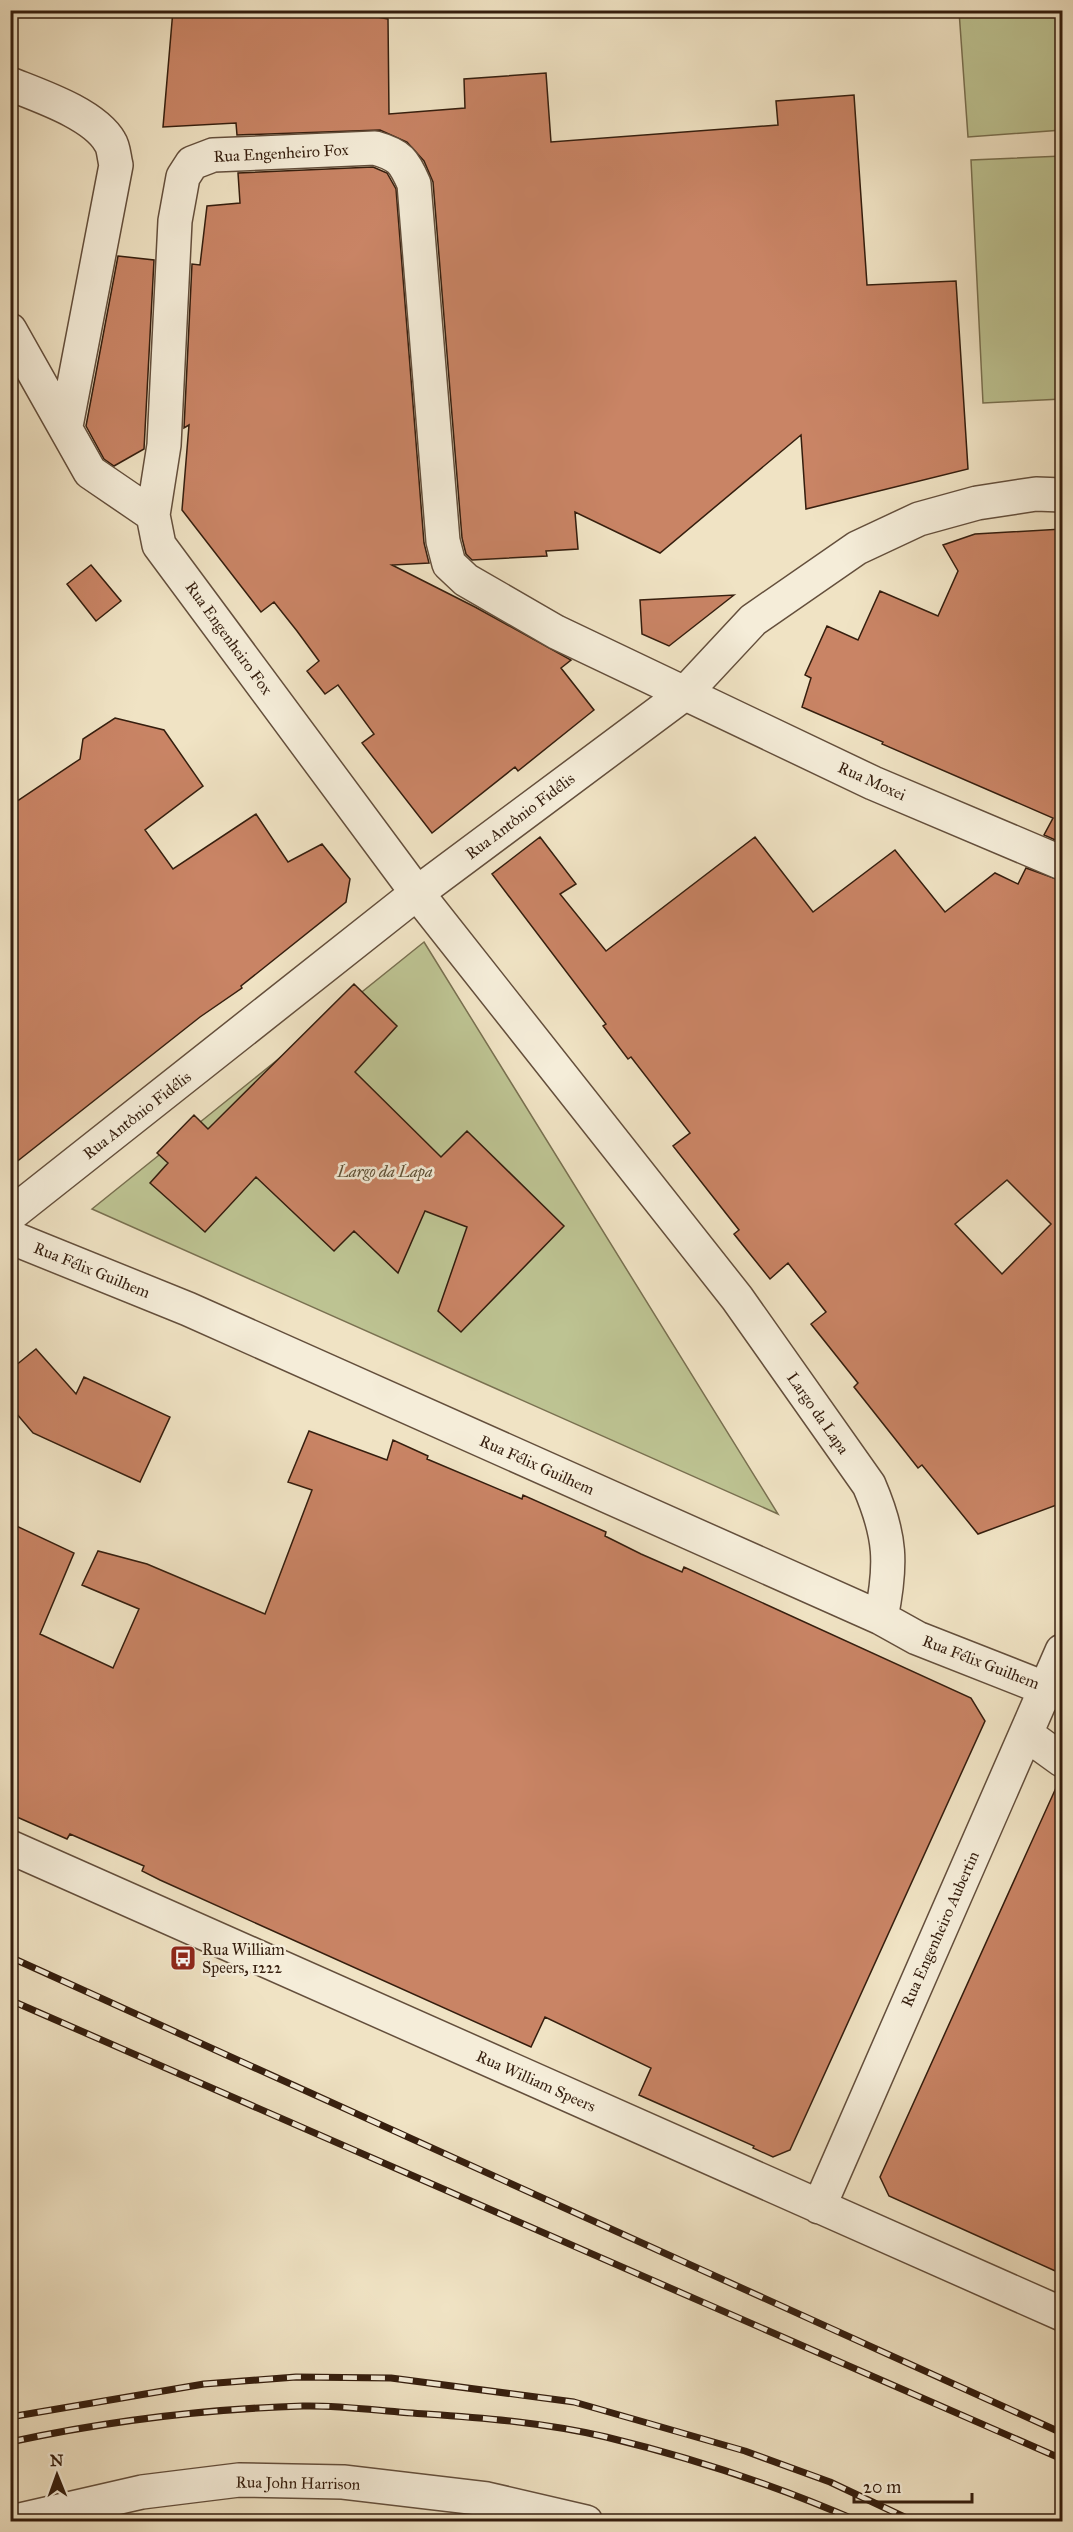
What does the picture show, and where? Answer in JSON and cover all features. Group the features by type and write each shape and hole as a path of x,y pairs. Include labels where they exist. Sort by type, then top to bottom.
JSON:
{"street":[{"path":"10,84 49,99 98,126 111,144 116,165 66,426"},
{"name":"Rua Engenheiro Fox","path":"417,893 159,545 153,515 164,445 175,221 183,177 192,163 213,155 375,148 393,153 405,163 414,184 443,540 449,564 466,580 556,632 684,694"},
{"path":"10,330 90,472 153,515"},
{"name":"Rua Antônio Fidélis","path":"10,1215 417,893 684,694 753,620 858,548 919,519 977,504 1036,494 1062,495"},
{"name":"Rua Moxei","path":"684,694 873,783 1062,863"},
{"name":"Largo da Lapa","path":"417,893 737,1298 869,1485 888,1539 889,1578 881,1618"},
{"name":"Rua Félix Guilhem","path":"10,1237 188,1309 881,1618 917,1638 1054,1692"},
{"name":"Rua Engenheiro Aubertin","path":"819,2207 1026,1734 1054,1692 1062,1651"},
{"path":"1026,1734 1062,1760"},
{"name":"Rua William Speers","path":"10,1847 1062,2314"},
{"name":"Rua John Harrison","path":"10,2522 142,2492 239,2480 343,2482 487,2499 586,2522"}],"green space":[{"path":"959,11 1062,11 1062,130 968,137"},
{"path":"1062,156 1062,399 983,403 971,160"},
{"name":"Largo da Lapa","path":"424,942 778,1514 92,1209"}],"building":[{"path":"173,10 379,10 377,17 388,19 389,114 465,108 464,79 546,73 551,142 778,125 776,101 854,95 867,285 956,281 968,469 806,509 801,435 660,553 575,512 578,549 546,551 547,556 472,560 466,554 462,538 433,182 424,161 407,142 380,130 237,135 236,123 163,127"},
{"path":"373,167 387,173 396,189 424,543 429,563 392,565 475,607 571,660 561,668 594,710 518,771 515,767 432,833 362,743 374,734 338,685 325,694 307,671 319,661 297,631 274,602 261,612 182,510 189,425 184,428 192,264 200,265 207,206 240,203 238,173"},
{"path":"118,256 154,260 144,449 114,466 104,459 86,426"},
{"path":"1062,529 1062,843 1044,835 1053,818 802,707 811,678 805,675 827,626 858,640 880,591 938,616 958,571 943,545 975,534"},
{"path":"91,565 121,601 96,621 67,584"},
{"path":"734,595 669,646 642,634 640,600"},
{"path":"115,718 164,730 203,786 145,830 173,869 256,814 288,862 322,844 350,879 346,902 241,986 242,988 200,1017 10,1167 10,806 80,759 83,739"},
{"path":"540,837 576,884 560,894 606,951 755,837 813,912 895,850 945,912 995,873 1018,884 1026,868 1062,881 1062,1503 978,1534 922,1465 918,1468 854,1387 858,1383 811,1324 826,1312 788,1263 770,1279 734,1234 739,1230 673,1146 690,1133 631,1057 628,1059 603,1026 606,1024 492,874","holes":["1007,1180 1051,1224 1002,1274 955,1224"]},
{"path":"354,984 397,1026 355,1072 441,1157 467,1131 564,1226 461,1332 438,1311 467,1227 425,1211 398,1273 354,1231 334,1251 256,1177 205,1232 150,1183 168,1163 157,1153 194,1115 208,1129"},
{"path":"36,1349 76,1394 84,1377 170,1417 140,1482 33,1433 10,1406 10,1370"},
{"path":"309,1431 387,1460 393,1440 428,1456 427,1459 522,1499 523,1495 606,1532 605,1536 641,1554 682,1572 684,1567 971,1698 985,1721 790,2150 773,2157 753,2148 754,2146 639,2095 651,2068 545,2017 531,2047 160,1880 142,1871 144,1866 70,1834 67,1839 10,1814 10,1523 74,1553 40,1634 113,1668 139,1609 82,1585 98,1551 147,1564 265,1614 312,1490 288,1482"},
{"path":"1062,1778 1062,2274 889,2196 880,2177"}],"railway":[{"path":"10,1957 1062,2433"},
{"path":"10,2000 1062,2459"},
{"path":"10,2417 204,2384 296,2377 391,2378 574,2402 745,2451 830,2482 915,2522"},
{"path":"10,2442 119,2422 193,2413 303,2406 494,2419 584,2432 671,2454 767,2485 860,2522"}],"place":[{"name":"Rua William Speers, 1222","path":"183,1958"}]}
